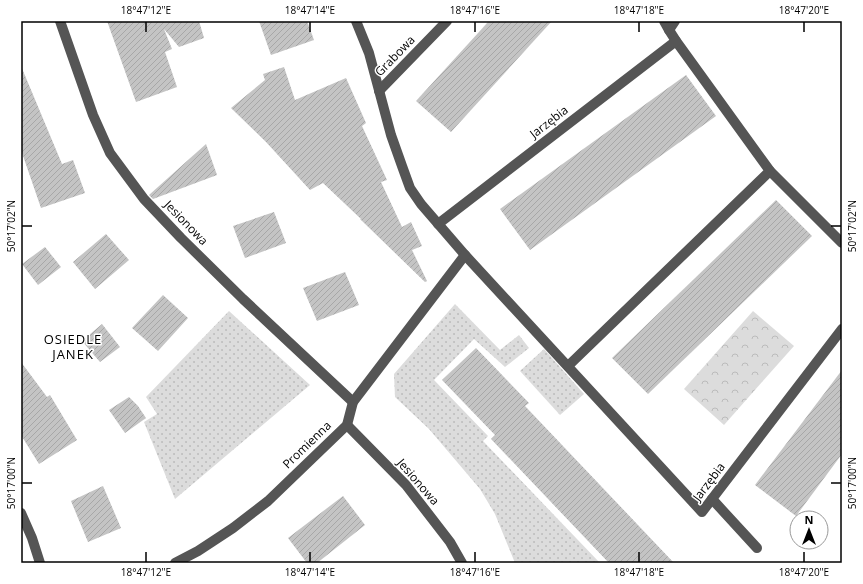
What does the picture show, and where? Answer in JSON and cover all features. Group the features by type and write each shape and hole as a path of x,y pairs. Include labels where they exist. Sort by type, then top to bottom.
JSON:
{"street":[{"name":"Jesionowa","path":"60,21 93,115 110,153 144,199 243,299 353,402"},
{"name":"Jarzębia","path":"356,21 369,53 391,135 402,166 410,188 421,204 465,255 702,512 842,329"},
{"name":"Grabowa","path":"379,91 447,21"},
{"path":"676,21 667,25 676,41 770,171 842,243"},
{"name":"Jarzębia","path":"438,224 676,41"},
{"path":"568,366 770,171"},
{"name":"Promienna","path":"175,563 198,551 221,536 268,502 347,425 353,402 465,255"},
{"name":"Jesionowa","path":"347,425 406,485 450,542 462,563"},
{"path":"712,499 757,548"},
{"path":"21,513 32,538 40,563"}],"green space":[{"path":"455,304 500,350 519,335 529,348 505,367 474,339 434,380 488,436 483,441 600,563 515,563 495,514 480,489 429,429 395,397 394,374"},
{"path":"229,311 310,385 175,499 144,422 157,414 146,397"},
{"path":"753,311 794,346 724,425 684,389"},
{"path":"544,349 584,394 560,415 520,371"}],"building":[{"path":"107,21 199,21 204,38 179,47 164,29 172,49 165,52 177,87 136,102"},
{"path":"259,21 307,21 314,40 271,55"},
{"path":"489,21 552,21 451,132 416,101"},
{"path":"21,66 62,164 73,160 85,193 41,208 21,150"},
{"path":"284,67 295,100 346,78 366,123 362,126 387,180 381,182 402,227 411,222 422,246 412,250 427,281 425,282 323,183 310,190 266,142 231,108 265,80 263,74"},
{"path":"686,75 716,116 530,250 500,209"},
{"path":"206,144 217,175 153,199 149,195"},
{"path":"776,200 812,236 648,394 612,358"},
{"path":"274,212 286,243 245,258 233,226"},
{"path":"106,234 129,260 95,289 73,262"},
{"path":"45,247 61,267 38,285 22,264"},
{"path":"345,272 359,305 317,321 303,288"},
{"path":"163,295 188,318 158,351 132,328"},
{"path":"102,324 120,347 100,362 82,341"},
{"path":"476,348 529,403 525,406 674,563 609,563 491,439 495,435 442,380"},
{"path":"21,362 47,397 50,395 77,440 39,464 21,435"},
{"path":"842,370 842,454 800,510 789,511 755,485"},
{"path":"129,397 138,406 146,418 125,433 109,410"},
{"path":"103,486 121,528 88,542 71,501"},
{"path":"343,496 365,525 317,563 307,563 288,538"}],"district":[{"name":"OSIEDLE JANEK","path":"73,346"}]}
